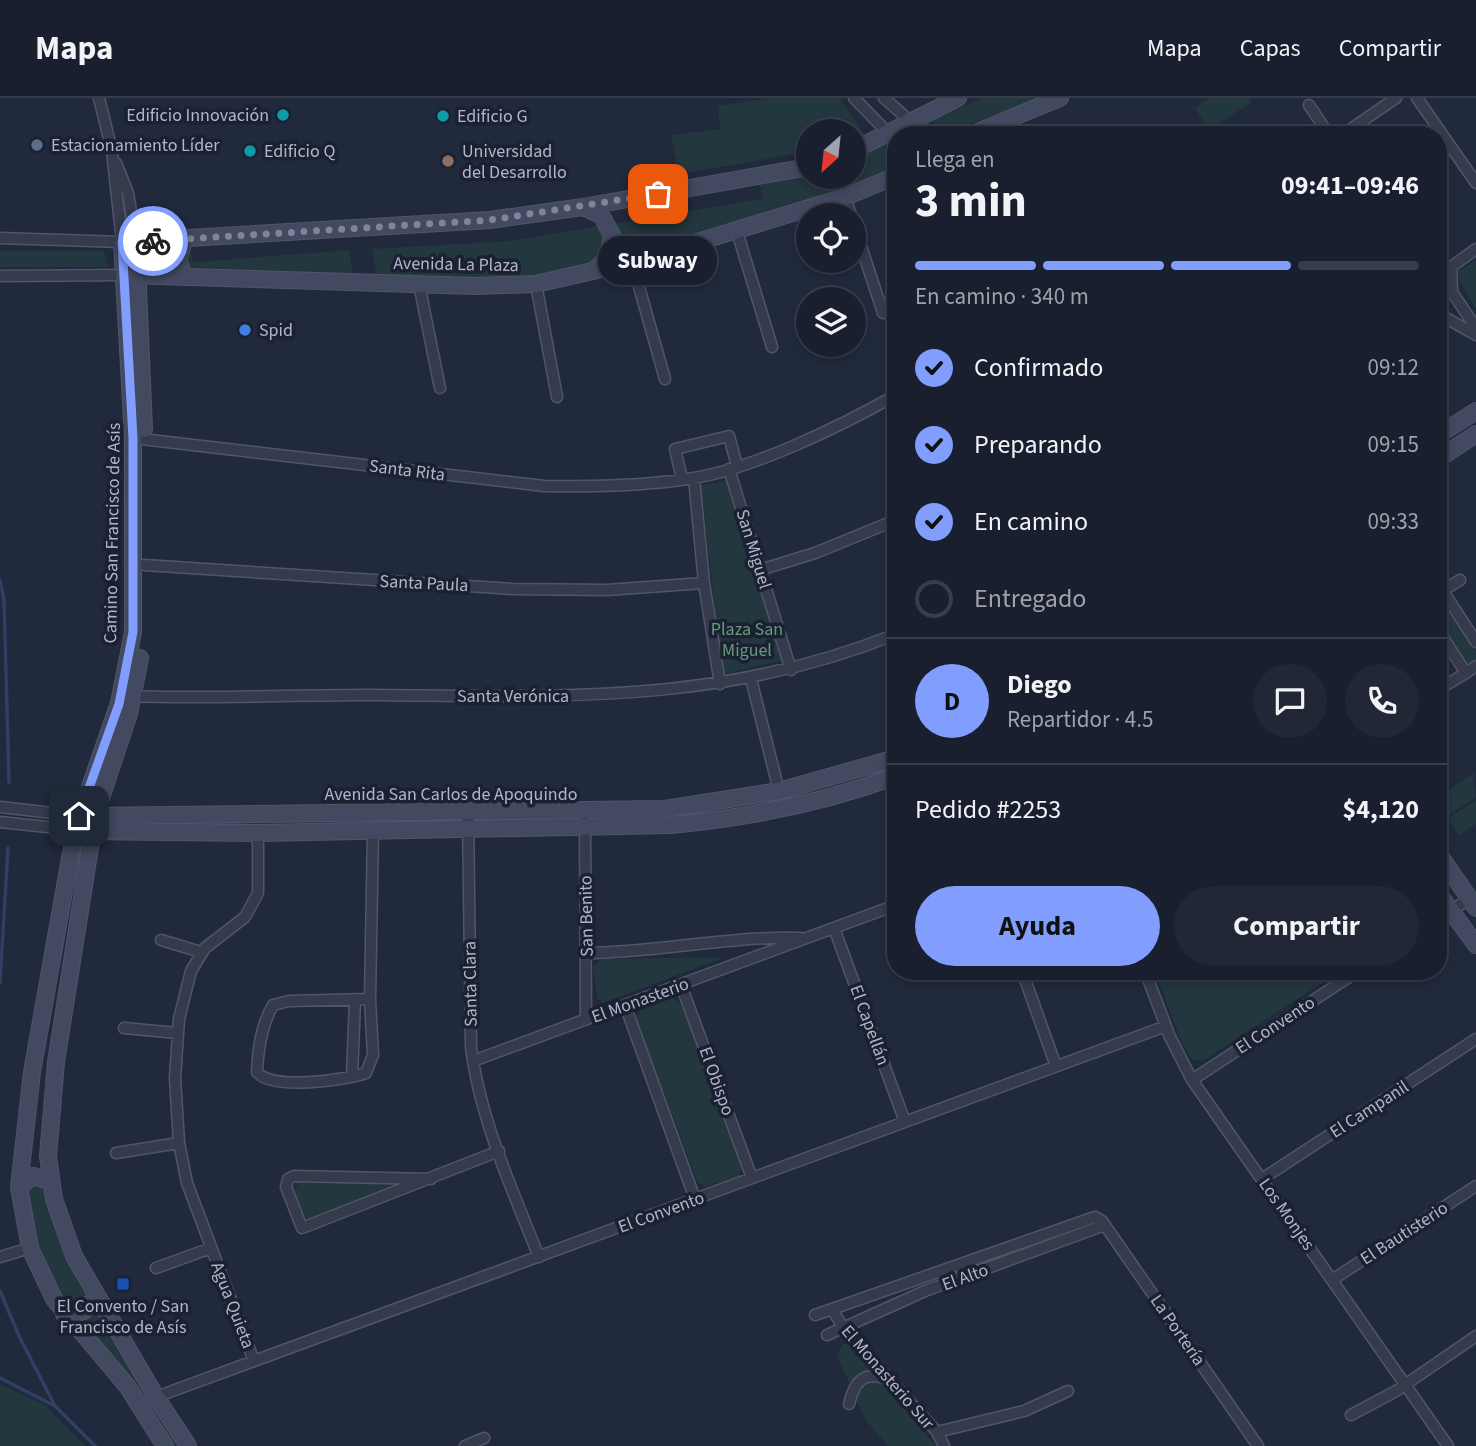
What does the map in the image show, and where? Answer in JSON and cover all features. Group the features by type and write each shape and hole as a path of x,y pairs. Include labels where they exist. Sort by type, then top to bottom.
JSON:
{"main road":[{"path":"904,126 958,98"},
{"path":"993,126 1060,98"},
{"path":"910,121 916,126"},
{"path":"866,146 887,139"},
{"name":"Avenida La Plaza","path":"129,242 490,220 583,207 796,169"},
{"name":"Avenida La Plaza","path":"132,275 419,284 536,284 632,262 736,228 845,197 887,180"},
{"path":"583,207 601,215 612,235 608,257 593,273"},
{"path":"184,276 178,259 185,240"},
{"name":"Camino San Francisco de Asís","path":"129,242 144,565 144,633 127,696 85,824 39,1035 23,1134 19,1187 30,1248 45,1283 64,1314 127,1386 165,1446"},
{"path":"1447,429 1476,411"},
{"path":"1447,453 1476,434"},
{"name":"Camino San Francisco de Asís","path":"127,696 133,632 139,438"},
{"name":"Avenida San Carlos de Apoquindo","path":"85,824 258,833 468,830 585,821 779,791 887,761"},
{"name":"Avenida San Carlos de Apoquindo","path":"85,824 468,813 670,825 756,814 830,797 887,779"},
{"name":"Camino San Francisco de Asís","path":"85,824 49,1134 50,1181 65,1235 97,1296 188,1446"},
{"path":"1447,866 1472,903"},
{"path":"1447,917 1476,945"},
{"path":"39,1035 60,1036"},
{"path":"19,1187 33,1176 50,1181"},
{"path":"64,1314 84,1311 97,1296"}],"street":[{"name":"Camino San Francisco de Asís","path":"99,98 129,242"},
{"path":"854,98 887,132"},
{"path":"884,98 910,121"},
{"path":"1355,126 1396,98"},
{"path":"1417,98 1436,126"},
{"path":"1309,104 1323,126"},
{"path":"1447,141 1476,183"},
{"path":"845,197 847,203"},
{"path":"736,228 772,347"},
{"name":"Avenida La Plaza","path":"0,238 129,242"},
{"path":"1476,249 1451,267 1452,292 1476,328"},
{"path":"866,261 883,313"},
{"path":"632,262 665,379"},
{"name":"Avenida La Plaza","path":"0,276 132,275"},
{"path":"419,284 440,388"},
{"path":"536,284 556,397"},
{"path":"1447,296 1452,292"},
{"path":"1447,319 1476,335"},
{"name":"Santa Rita","path":"139,438 544,486 590,487 694,478 733,467 797,443 887,400"},
{"path":"682,479 675,449 729,436 733,467"},
{"name":"San Miguel","path":"733,467 760,570 791,670"},
{"path":"694,478 704,583 720,684"},
{"path":"760,570 815,553 887,524"},
{"name":"Santa Paula","path":"144,565 513,589 607,590 704,583"},
{"path":"1447,589 1460,580"},
{"path":"1447,601 1476,642"},
{"name":"Santa Verónica","path":"127,696 594,696 751,679 791,670 887,637"},
{"path":"1447,644 1466,673"},
{"path":"1447,685 1476,666"},
{"path":"751,679 779,791"},
{"name":"Avenida San Carlos de Apoquindo","path":"0,807 85,824"},
{"name":"Santa Clara","path":"468,813 473,1061 481,1100 539,1257"},
{"name":"San Benito","path":"585,821 586,1019"},
{"name":"Avenida San Carlos de Apoquindo","path":"0,822 85,824"},
{"path":"370,999 289,1001 273,1005 267,1016 258,1049 257,1072 271,1081 328,1082 366,1073 371,1064 373,831"},
{"name":"Agua Quieta","path":"254,1361 187,1183 179,1143 175,1078 177,1033 186,985 201,952 245,917 254,904 259,886 258,833"},
{"path":"1447,914 1472,903"},
{"name":"El Monasterio","path":"473,1061 887,908"},
{"name":"El Capellán","path":"834,928 905,1122"},
{"name":"El Monasterio","path":"586,953 651,950 763,938 806,938"},
{"path":"161,940 201,952"},
{"path":"1025,980 1056,1066"},
{"name":"Los Monjes","path":"1148,980 1166,1026 1192,1080 1448,1446"},
{"name":"El Convento","path":"1192,1080 1345,980"},
{"name":"El Obispo","path":"681,985 752,1178"},
{"path":"352,1077 355,1000"},
{"path":"625,1005 695,1199"},
{"name":"El Convento","path":"156,1397 1166,1026"},
{"path":"124,1028 177,1033"},
{"name":"El Campanil","path":"1262,1179 1476,1039"},
{"path":"116,1153 179,1143"},
{"path":"431,1179 294,1176 288,1180 286,1187 302,1228 431,1179 499,1151"},
{"name":"El Bautisterio","path":"1332,1280 1476,1186"},
{"name":"La Portería","path":"1095,1217 1105,1226 1258,1446"},
{"name":"El Alto","path":"815,1315 1095,1217"},
{"name":"El Alto","path":"827,1335 925,1291 1105,1226"},
{"path":"0,1257 30,1248"},
{"name":"Agua Quieta","path":"156,1268 211,1248"},
{"name":"El Monasterio Sur","path":"832,1308 844,1329 937,1432 944,1446"},
{"path":"1351,1415 1405,1385 1476,1336"},
{"path":"849,1404 853,1387 861,1378 869,1375 888,1380"},
{"path":"937,1432 1024,1410 1068,1391"},
{"path":"465,1446 484,1438"}],"green space":[{"path":"769,98 840,98 854,119 796,119 796,154 679,174 671,135 720,129 718,106"},
{"path":"982,98 1040,98 964,126 939,126 931,121"},
{"path":"1208,98 1249,98 1252,102 1215,126 1206,126 1195,108"},
{"path":"887,143 887,173 866,181 866,153"},
{"path":"796,175 796,189 846,189 805,203 796,203 796,206 757,218 614,255 612,224 762,199 760,183"},
{"path":"604,225 604,252 587,264 562,272 531,277 460,280 376,274 372,249 512,241"},
{"path":"191,250 193,262 349,250 353,274 162,266 157,252"},
{"path":"0,251 104,251 108,267 0,267"},
{"path":"1476,260 1476,309 1455,273"},
{"name":"Plaza San Miguel","path":"726,481 784,660 722,674 701,485"},
{"path":"1447,608 1476,652 1476,659 1465,666 1447,638"},
{"path":"887,766 887,771 859,781 746,807 670,816 593,819 747,802 860,776"},
{"path":"1474,773 1476,797 1447,816 1447,791"},
{"path":"1476,800 1476,824 1459,835 1448,818"},
{"path":"459,819 463,822 109,825 109,820"},
{"path":"725,957 603,1003 597,998 593,966 603,959"},
{"path":"1158,980 1323,980 1203,1061 1192,1060 1181,1041"},
{"path":"671,996 681,1004 742,1166 739,1176 706,1187 698,1183 636,1019 642,1007"},
{"path":"300,1181 396,1181 397,1187 311,1220 303,1216 293,1192"},
{"path":"26,1182 46,1186 87,1291 83,1304 67,1305 49,1277 33,1231"},
{"path":"96,1307 163,1427 179,1446 173,1446 79,1320"},
{"path":"843,1344 849,1344 936,1446 888,1446 865,1419 837,1355"},
{"path":"0,1384 45,1405 86,1446 0,1446"}],"waterway":[{"path":"0,580 4,600 9,782"},
{"path":"0,983 8,848"},
{"path":"0,1291 19,1336 55,1406"},
{"path":"0,1378 55,1406 95,1446"}],"way so far":[{"path":"153,241 490,220 658,194"}],"place":[{"name":"Edificio Innovación","path":"283,115"},
{"name":"Edificio G","path":"443,116"},
{"name":"Estacionamiento Líder","path":"37,145"},
{"name":"Edificio Q","path":"250,151"},
{"name":"Universidad del Desarrollo","path":"448,161"},
{"name":"Subway","path":"658,194"},
{"name":"Spid","path":"245,330"},
{"name":"El Convento / San Francisco de Asís","path":"123,1284"}],"route":[{"path":"79,816 119,704 133,632 131,363 122,242 153,241"}]}
